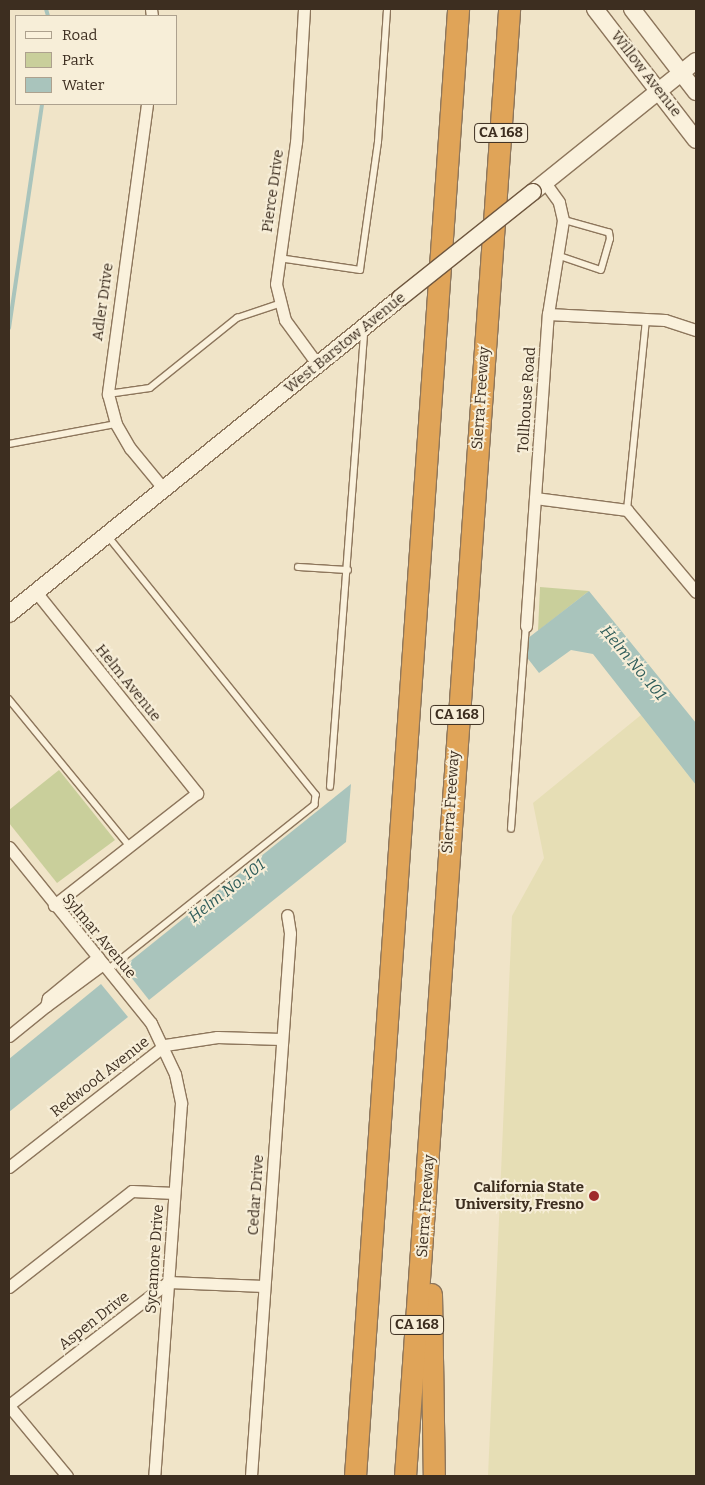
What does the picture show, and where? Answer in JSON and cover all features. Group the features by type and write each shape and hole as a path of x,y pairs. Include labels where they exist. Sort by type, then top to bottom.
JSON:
{"highway":[{"name":"CA 168","path":"355,1476 458,9"},
{"name":"Sierra Freeway","path":"405,1476 429,1174 443,905 509,9"},
{"path":"429,1174 434,1476"}],"main road":[{"name":"Willow Avenue","path":"595,9 696,140"},
{"name":"Willow Avenue","path":"632,9 696,92"},
{"name":"West Barstow Avenue","path":"9,614 163,488 696,62"}],"street":[{"name":"Pierce Drive","path":"304,9 296,142 279,258 279,304 296,337 318,365"},
{"name":"Adler Drive","path":"147,105 108,394 116,424 163,488"},
{"path":"539,188 559,202 563,220"},
{"name":"Tollhouse Road","path":"526,626 548,314 556,254 563,220"},
{"path":"548,314 646,318 696,330"},
{"path":"535,498 627,510 696,592"},
{"name":"Helm Avenue","path":"36,592 197,793 129,846"},
{"path":"54,905 129,846"},
{"name":"Sylmar Avenue","path":"9,847 103,964 164,1045"},
{"name":"Cedar Drive","path":"251,1476 290,933 287,915"},
{"path":"9,1036 103,964"},
{"name":"Redwood Avenue","path":"9,1167 164,1045 217,1037 281,1039"},
{"name":"Sycamore Drive","path":"154,1476 181,1103 164,1045"},
{"path":"9,1287 132,1191 174,1193"},
{"path":"168,1282 264,1286"},
{"name":"Aspen Drive","path":"9,1406 168,1282"},
{"path":"9,1406 67,1476"}],"lane":[{"path":"279,258 360,270 378,142 387,9"},
{"path":"556,254 601,270 605,266 609,234 563,220"},
{"path":"108,394 150,388 237,318 279,304"},
{"path":"627,510 646,318"},
{"path":"330,787 348,570 364,328"},
{"path":"9,444 116,424"},
{"path":"103,964 315,805 316,795 107,534"},
{"path":"298,567 348,570"},
{"path":"511,829 526,626"},
{"path":"9,699 129,846"}],"shaded area":[{"name":"California State University, Fresno","path":"641,715 696,785 696,1476 488,1476 512,916 544,858 533,803"}],"green space":[{"path":"540,587 589,591 538,631"},
{"path":"59,770 115,840 57,883 9,823 9,810"}],"water":[{"name":"Helm No. 101","path":"589,591 696,723 696,785 593,654 571,650 539,673 522,651 523,642"},
{"name":"Helm No. 101","path":"351,784 346,842 149,1000 123,967"},
{"path":"101,984 128,1017 9,1112 9,1059"}],"waterway":[{"path":"46,9 48,15"},
{"path":"9,328 42,105"}],"place":[{"name":"California State University, Fresno","path":"594,1196"}]}
